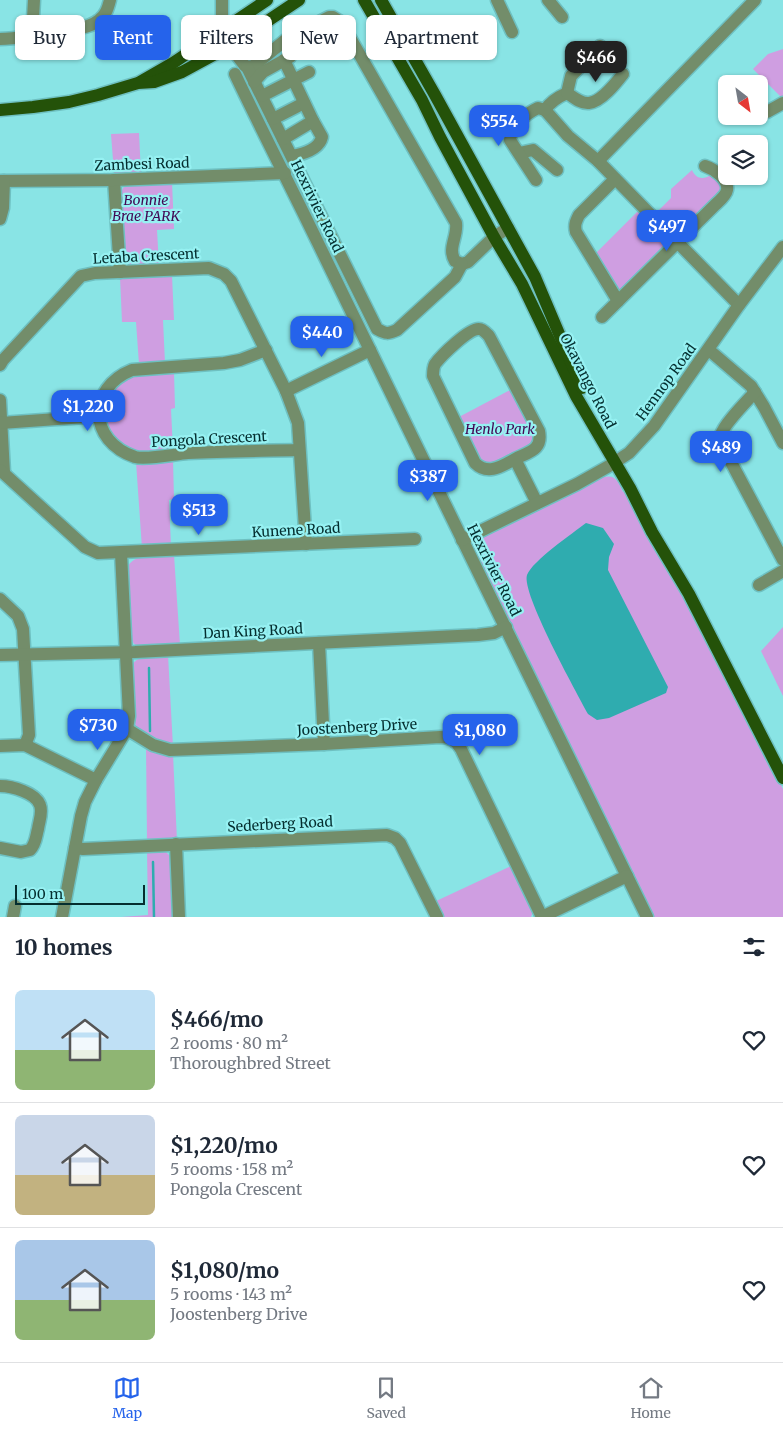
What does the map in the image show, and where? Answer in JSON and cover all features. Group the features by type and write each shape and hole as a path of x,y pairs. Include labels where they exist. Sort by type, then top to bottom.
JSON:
{"main road":[{"path":"245,15 267,0"},
{"path":"272,18 299,0"},
{"name":"Okavango Road","path":"364,0 422,100 494,237 522,284 576,396 618,461 714,632 783,768"},
{"name":"Okavango Road","path":"381,0 534,277 582,388 618,461 689,594 783,778"},
{"path":"0,110 69,102 98,95 138,83 181,58"},
{"path":"138,83 154,82 182,72 204,60"}],"street":[{"path":"33,15 34,0"},
{"path":"85,26 94,24 104,16 110,0"},
{"path":"222,0 222,15"},
{"path":"497,0 512,32"},
{"path":"548,0 562,17"},
{"path":"598,161 755,0"},
{"path":"241,71 252,67 288,38 329,17 333,17 341,22 456,223 457,229 451,248 456,261 462,264"},
{"path":"0,39 15,38"},
{"path":"567,93 571,76 600,46"},
{"path":"254,82 263,72 287,59 294,80 322,137 320,144 308,152 292,156"},
{"path":"236,60 241,71 254,82 262,96 377,329 388,334 397,330 455,277 462,264 468,262 494,237 508,228"},
{"name":"Hexrivier Road","path":"241,71 284,173 647,917"},
{"path":"262,96 309,72"},
{"path":"567,93 580,102 589,104 606,93 623,74"},
{"path":"545,110 550,103 567,93"},
{"path":"273,118 304,102"},
{"path":"768,111 783,103"},
{"path":"536,180 510,140 512,131 525,115 538,108 545,110 568,136 598,161 740,304"},
{"path":"283,139 313,121"},
{"path":"519,153 533,150 557,170"},
{"path":"602,317 714,206 727,190 726,184 715,170 705,166"},
{"name":"Zambesi Road","path":"2,181 114,180 284,173"},
{"path":"615,179 580,215 576,220 575,227 576,232 618,301"},
{"path":"114,180 120,272"},
{"path":"0,219 3,208 2,181"},
{"name":"Hennop Road","path":"462,540 577,484 618,461 654,426 740,304 783,247"},
{"name":"Letaba Crescent","path":"0,365 78,279 87,274 209,268 220,272 231,281 286,391 298,423 306,544"},
{"path":"474,330 484,331 489,336 539,431 540,441 538,447 515,460 488,470 475,464 433,376 436,364 467,333 474,330"},
{"path":"1,423 98,416 100,402 106,390 124,374 132,370 224,363 240,360 266,350"},
{"path":"286,391 370,350"},
{"path":"709,350 746,381 755,392 783,441"},
{"path":"755,392 726,425 721,438 783,560"},
{"path":"0,400 2,471"},
{"name":"Pongola Crescent","path":"98,416 103,433 112,443 126,453 138,458 189,453 300,450"},
{"path":"515,460 537,503"},
{"name":"Kunene Road","path":"2,471 89,550 103,554 415,539"},
{"path":"62,917 85,802 96,780 127,730 129,716 121,553"},
{"path":"759,585 783,571"},
{"path":"0,599 21,620 23,629 29,735 24,745"},
{"name":"Dan King Road","path":"0,655 126,652 478,635 494,633 506,627"},
{"path":"320,643 324,744"},
{"name":"Joostenberg Drive","path":"127,730 154,745 170,750 440,737 454,740 461,749 542,917"},
{"path":"0,746 24,745 96,780"},
{"path":"0,786 10,786 33,796 39,802 41,812 35,843 30,850 21,852 0,848"},
{"name":"Sederberg Road","path":"75,848 388,835 400,843 437,917"},
{"path":"176,844 179,917"},
{"path":"542,917 627,876"}],"green space":[{"path":"783,49 783,99 768,84 768,75 759,75 753,69 768,54"},
{"path":"139,133 141,174 114,173 111,134"},
{"path":"692,170 700,178 711,175 718,180 718,185 722,185 723,190 681,232 674,232 655,214 671,198 671,189"},
{"name":"Bonnie Brae PARK","path":"172,182 174,229 157,230 159,265 132,266 124,259 120,196 123,188 128,185"},
{"path":"639,210 667,239 667,245 619,291 594,255"},
{"path":"172,275 174,320 163,320 165,363 139,364 136,322 122,322 120,277"},
{"path":"174,372 175,408 171,409 173,450 151,453 149,451 139,452 127,449 111,434 106,423 105,409 109,395 128,376"},
{"name":"Henlo Park","path":"514,388 536,431 535,443 494,464 482,463 457,418"},
{"path":"173,460 174,499 169,500 171,546 142,548 136,462"},
{"path":"603,474 604,477 614,478 623,492 627,491 689,599 783,789 783,917 652,917 472,547 473,541"},
{"path":"174,555 180,645 141,647 134,644 131,638 127,569 134,560 140,557"},
{"path":"783,627 783,696 761,651"},
{"path":"168,655 173,747 163,745 136,728 134,717 132,665 143,657"},
{"path":"146,744 173,754 177,841 147,842"},
{"path":"147,850 164,850 171,857 175,917 121,917 148,915"},
{"path":"513,865 533,912 531,917 441,917 434,902"}],"water":[{"path":"586,523 603,528 614,544 609,557 608,570 668,687 666,693 609,718 597,720 588,714 562,666 532,601 527,585 527,575 536,562"}],"waterway":[{"path":"149,668 150,731"},
{"path":"153,862 154,917"}]}
